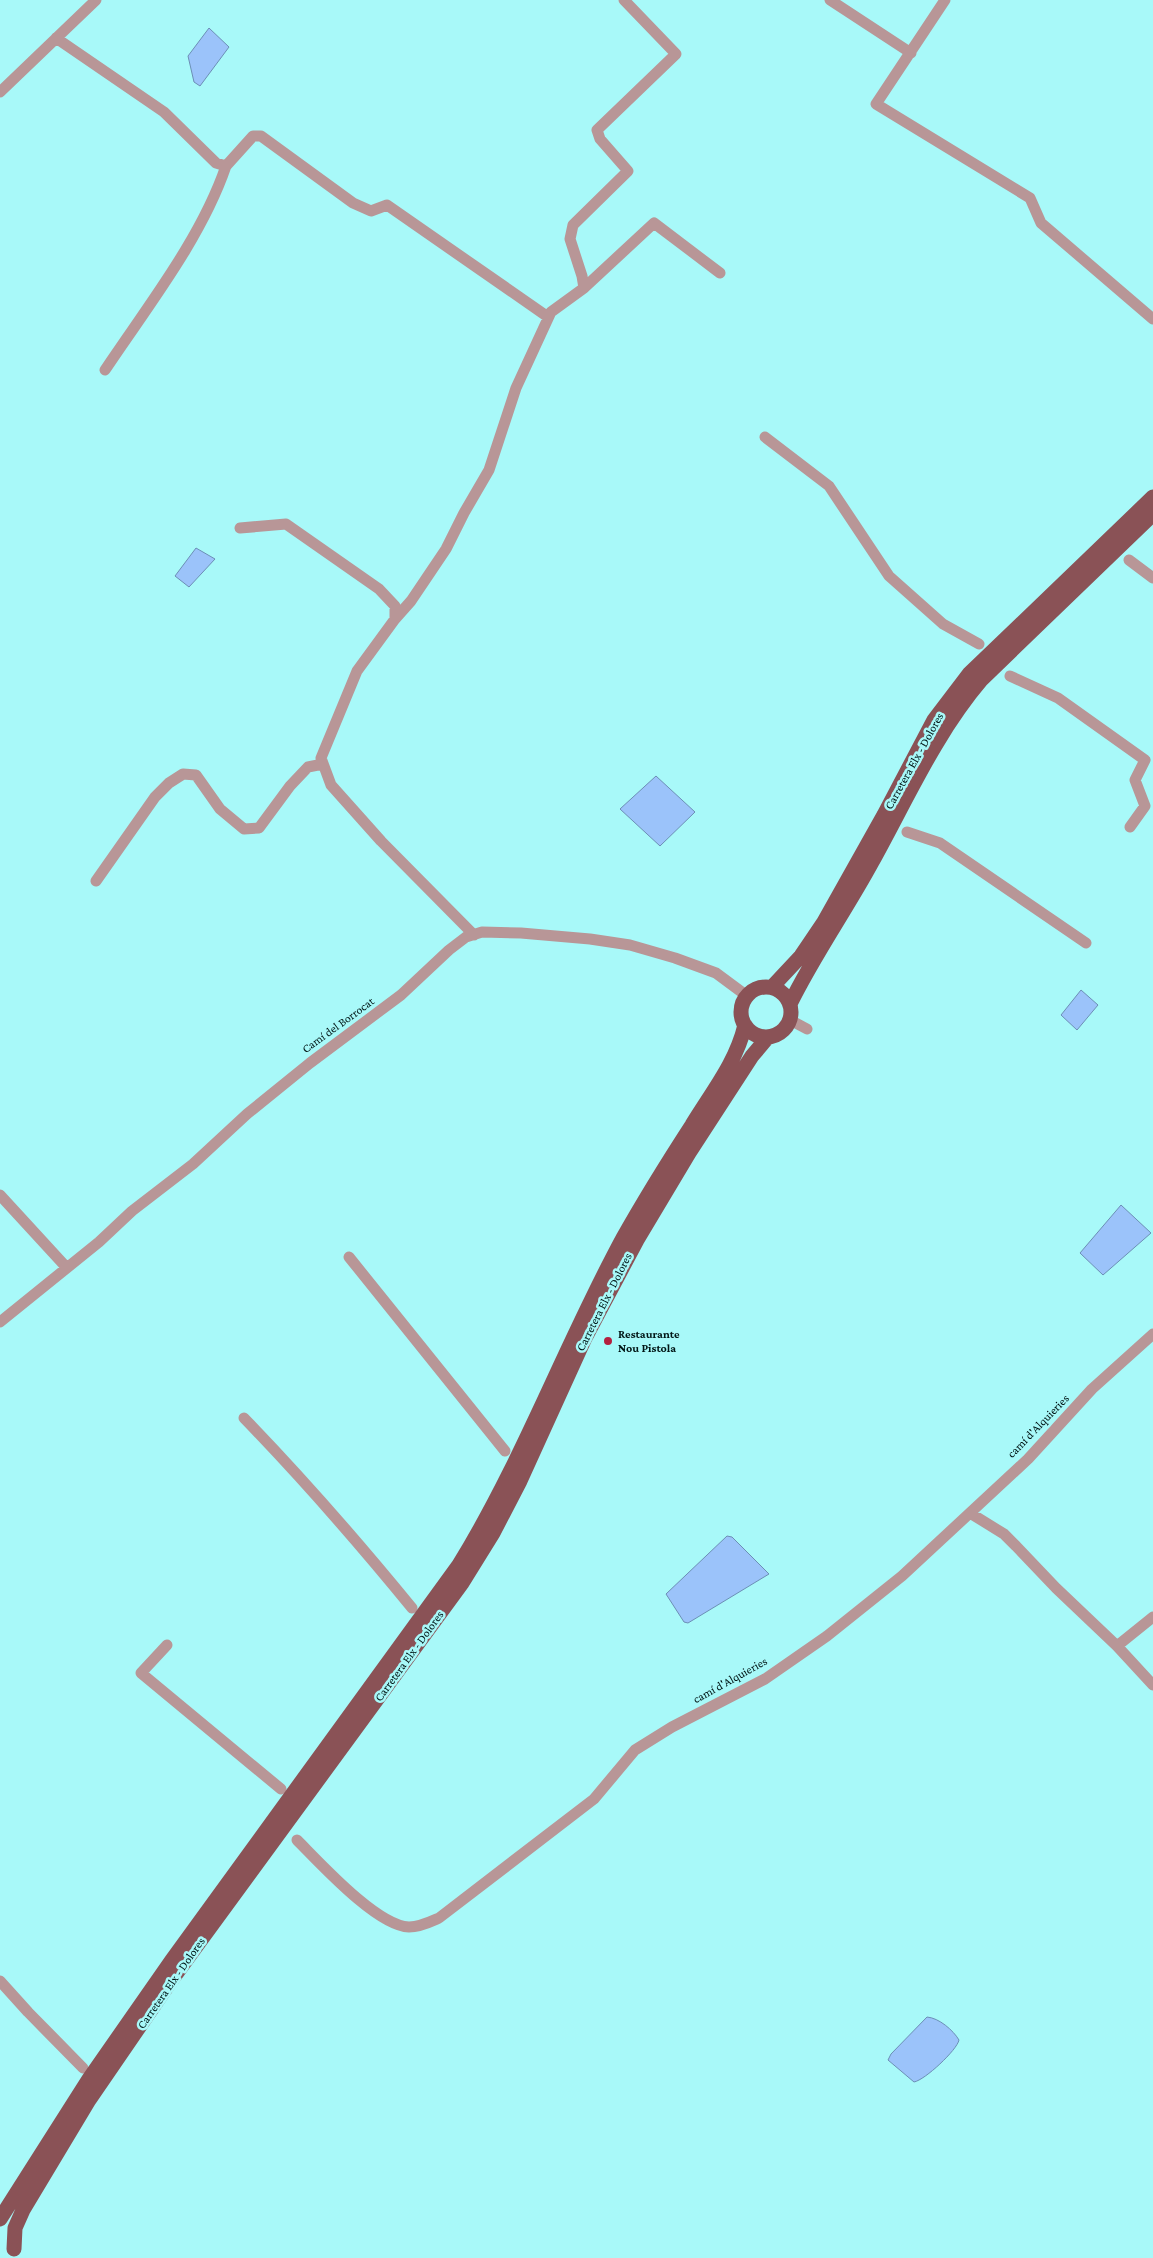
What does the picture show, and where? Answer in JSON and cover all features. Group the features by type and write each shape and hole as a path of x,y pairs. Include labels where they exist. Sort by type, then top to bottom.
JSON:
{"main road":[{"name":"Carretera Elx - Dolores","path":"772,987 801,956 824,922 884,815 934,720 948,701 982,662 1153,497"},
{"name":"Carretera Elx - Dolores","path":"790,1004 872,863 938,737 961,703 982,679 1153,514"},
{"path":"772,987 783,993 790,1004 790,1020 783,1031 768,1037 756,1035 745,1025 741,1017 741,1008 746,996 760,988 772,987"},
{"name":"Carretera Elx - Dolores","path":"0,2219 89,2079 172,1960 463,1558 498,1497 559,1366 624,1237 673,1154 729,1068 741,1043 745,1025"},
{"name":"Carretera Elx - Dolores","path":"14,2254 15,2228 23,2210 90,2100 170,1982 462,1583 493,1533 520,1481 585,1338 637,1240 704,1129 752,1056 768,1037"},
{"path":"0,2231 7,2236 14,2254"}],"street":[{"path":"0,92 96,0"},
{"path":"584,288 570,238 573,225 628,170 600,139 597,130 676,54 624,0"},
{"path":"830,0 911,53"},
{"path":"945,0 876,104 1030,198 1041,223 1153,319"},
{"path":"56,38 164,112 216,163 226,166"},
{"path":"105,370 186,248 221,181 226,166 253,136 262,136 353,203 371,210 387,205 548,317"},
{"path":"474,935 381,840 331,785 321,758 357,671 395,619 411,601 446,549 489,470 516,388 551,312 584,288 654,223 720,273"},
{"path":"765,436 828,486 888,576 943,624 979,644"},
{"path":"240,528 286,524 379,589 394,606 395,619"},
{"path":"1129,560 1153,578"},
{"path":"1010,676 1058,698 1145,760 1135,780 1145,806 1130,827"},
{"path":"96,881 155,797 168,783 183,774 196,775 220,809 244,829 259,828 290,786 308,768 323,764"},
{"path":"907,832 940,844 1086,943"},
{"name":"Camí del Borrocat","path":"0,1322 67,1268 132,1211 193,1164 247,1114 310,1062 401,995 449,950 466,937 482,932 590,939 630,945 675,958 716,973 746,996"},
{"path":"790,1020 807,1029"},
{"path":"0,1195 67,1268"},
{"path":"349,1257 505,1451"},
{"name":"camí d'Alquieries","path":"297,1840 343,1886 383,1917 408,1927 439,1918 568,1821 594,1799 635,1750 672,1727 764,1679 827,1636 902,1576 1028,1459 1092,1389 1153,1334"},
{"path":"244,1418 344,1525 412,1608"},
{"path":"970,1513 1004,1534 1056,1588 1117,1646 1153,1685"},
{"path":"1117,1646 1153,1617"},
{"path":"167,1646 141,1673 281,1789"},
{"path":"0,1981 83,2068"}],"water":[{"path":"209,28 229,47 200,86 194,82 188,56"},
{"path":"196,548 215,559 189,587 175,576"},
{"path":"656,776 695,812 660,846 620,809"},
{"path":"1081,990 1098,1005 1077,1030 1061,1015"},
{"path":"1121,1205 1151,1233 1103,1275 1080,1253"},
{"path":"727,1536 732,1537 769,1574 688,1623 684,1622 666,1594"},
{"path":"927,2017 945,2025 959,2040 957,2045 940,2064 914,2082 888,2060 891,2054"}],"place":[{"name":"Restaurante Nou Pistola","path":"608,1341"}]}
